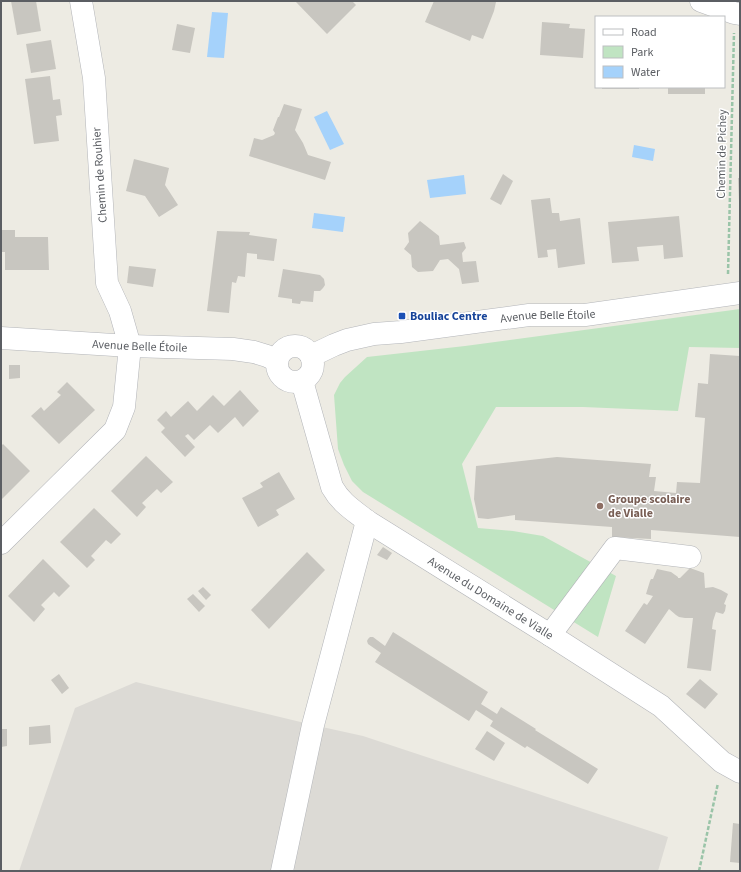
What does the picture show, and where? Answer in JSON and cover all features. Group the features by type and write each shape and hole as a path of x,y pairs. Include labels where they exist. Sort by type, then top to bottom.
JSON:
{"street":[{"name":"Chemin de Rouhier","path":"81,1 94,78 107,283 120,311 130,346"},
{"path":"701,1 737,13"},
{"name":"Avenue Belle Étoile","path":"312,356 334,344 374,334 401,332 529,315 585,315 734,294"},
{"name":"Avenue Belle Étoile","path":"1,338 130,346 233,349 254,352 277,361"},
{"path":"1,542 115,430 124,407 130,346"},
{"path":"292,346 304,348 312,356 314,366 312,371 310,375 302,381 291,382 286,380 282,376 277,366 279,356 283,351 292,346"},
{"name":"Avenue du Domaine de Vialle","path":"302,381 332,487 344,503 367,521 661,706 731,767"},
{"path":"282,871 313,725 367,521"},
{"path":"550,635 615,548 690,557"}],"path":[{"name":"Chemin de Pichey","path":"734,294 728,276 737,13"},
{"path":"699,871 731,767"}],"shaded area":[{"path":"136,682 363,736 668,837 658,871 19,871 75,708"}],"green space":[{"path":"740,309 740,348 689,347 678,411 583,407 496,407 462,464 478,528 513,531 543,536 616,576 598,637 363,492 352,481 338,449 334,395 345,377 367,357 465,346"}],"water":[{"path":"212,12 228,13 224,58 207,57"},
{"path":"327,111 344,144 330,150 314,117"},
{"path":"634,145 655,149 653,161 632,157"},
{"path":"464,175 466,194 430,198 427,180"},
{"path":"314,213 345,217 343,232 312,228"}],"building":[{"path":"11,1 36,1 41,31 17,35"},
{"path":"295,1 352,1 356,5 327,34"},
{"path":"434,1 496,2 483,39 472,35 470,41 425,22"},
{"path":"542,22 570,24 569,28 585,29 583,58 540,55"},
{"path":"177,24 195,28 190,53 172,50"},
{"path":"51,40 56,69 31,73 26,44"},
{"path":"50,76 53,100 60,99 62,115 56,116 59,141 34,144 25,79"},
{"path":"602,88 639,88 639,89"},
{"path":"668,88 705,88 705,94 668,94"},
{"path":"284,104 302,109 295,130 308,155 331,162 325,180 249,156 254,138 262,140 274,135 275,133 273,130"},
{"path":"134,159 169,168 165,185 178,205 159,217 145,196 126,191"},
{"path":"503,174 513,181 501,205 490,199"},
{"path":"738,178 740,178 740,202 739,202"},
{"path":"550,198 552,213 559,213 560,221 580,218 585,264 558,268 556,249 547,250 548,257 538,258 531,200"},
{"path":"679,216 683,257 664,259 663,245 637,247 639,261 612,263 608,222"},
{"path":"420,221 439,236 440,245 464,242 466,248 462,253 463,262 476,261 479,282 462,284 459,269 448,259 440,260 433,271 418,272 412,267 411,255 404,249 409,242 408,233"},
{"path":"1,230 15,230 15,237 48,237 49,270 5,270 5,252 1,252"},
{"path":"217,231 250,232 249,235 277,239 274,261 257,259 257,254 247,253 245,277 238,276 236,283 232,282 229,313 207,311"},
{"path":"129,266 156,269 153,287 127,283"},
{"path":"283,269 320,275 324,279 325,285 320,291 314,291 313,302 301,301 300,304 292,303 292,299 278,297"},
{"path":"710,354 740,356 740,537 651,530 651,539 612,537 612,527 515,520 515,515 488,519 478,518 474,499 476,466 557,457 651,464 649,477 656,477 654,491 676,493 677,482 700,483 705,418 695,417 698,383 708,384"},
{"path":"9,365 20,365 20,378 9,379"},
{"path":"67,382 95,410 59,444 31,416 41,407 44,411 61,395 57,392"},
{"path":"240,390 259,411 243,427 235,417 218,433 210,425 194,440 188,434 185,436 195,447 185,457 161,432 165,428 157,420 166,411 171,417 188,401 197,411 213,395 224,406"},
{"path":"3,444 30,471 1,500 1,446"},
{"path":"146,456 173,482 161,493 157,489 142,503 146,507 137,517 111,491"},
{"path":"279,472 295,499 276,510 279,515 258,527 242,498 263,487 260,483"},
{"path":"94,508 121,534 111,544 106,540 91,556 95,560 87,568 60,542"},
{"path":"383,547 392,553 387,560 377,555"},
{"path":"307,552 325,570 269,629 251,610"},
{"path":"43,559 70,586 59,597 54,592 41,605 45,609 34,622 8,596"},
{"path":"690,568 704,573 705,588 713,587 728,594 724,604 726,605 725,611 723,614 716,612 713,621 712,629 716,630 711,671 687,668 693,618 679,617 669,609 645,644 625,631 644,603 647,605 653,596 646,594 650,581 653,579 657,569 671,572 680,578"},
{"path":"203,587 211,595 206,600 198,591"},
{"path":"193,594 205,606 199,612 187,599"},
{"path":"393,632 488,692 481,704 497,714 501,707 598,769 588,784 527,746 525,748 490,726 493,721 476,710 469,721 375,662 381,653 368,644 368,639 373,637 385,646"},
{"path":"59,674 69,688 62,694 51,680"},
{"path":"700,679 718,694 705,709 686,694"},
{"path":"50,725 51,743 29,745 29,727"},
{"path":"1,729 7,729 7,746 1,747"},
{"path":"487,731 505,743 494,761 475,749"},
{"path":"733,823 740,824 740,863 730,862"}],"place":[{"name":"Bouliac Centre","path":"402,316"},
{"name":"Groupe scolaire de Vialle","path":"600,506"}]}
